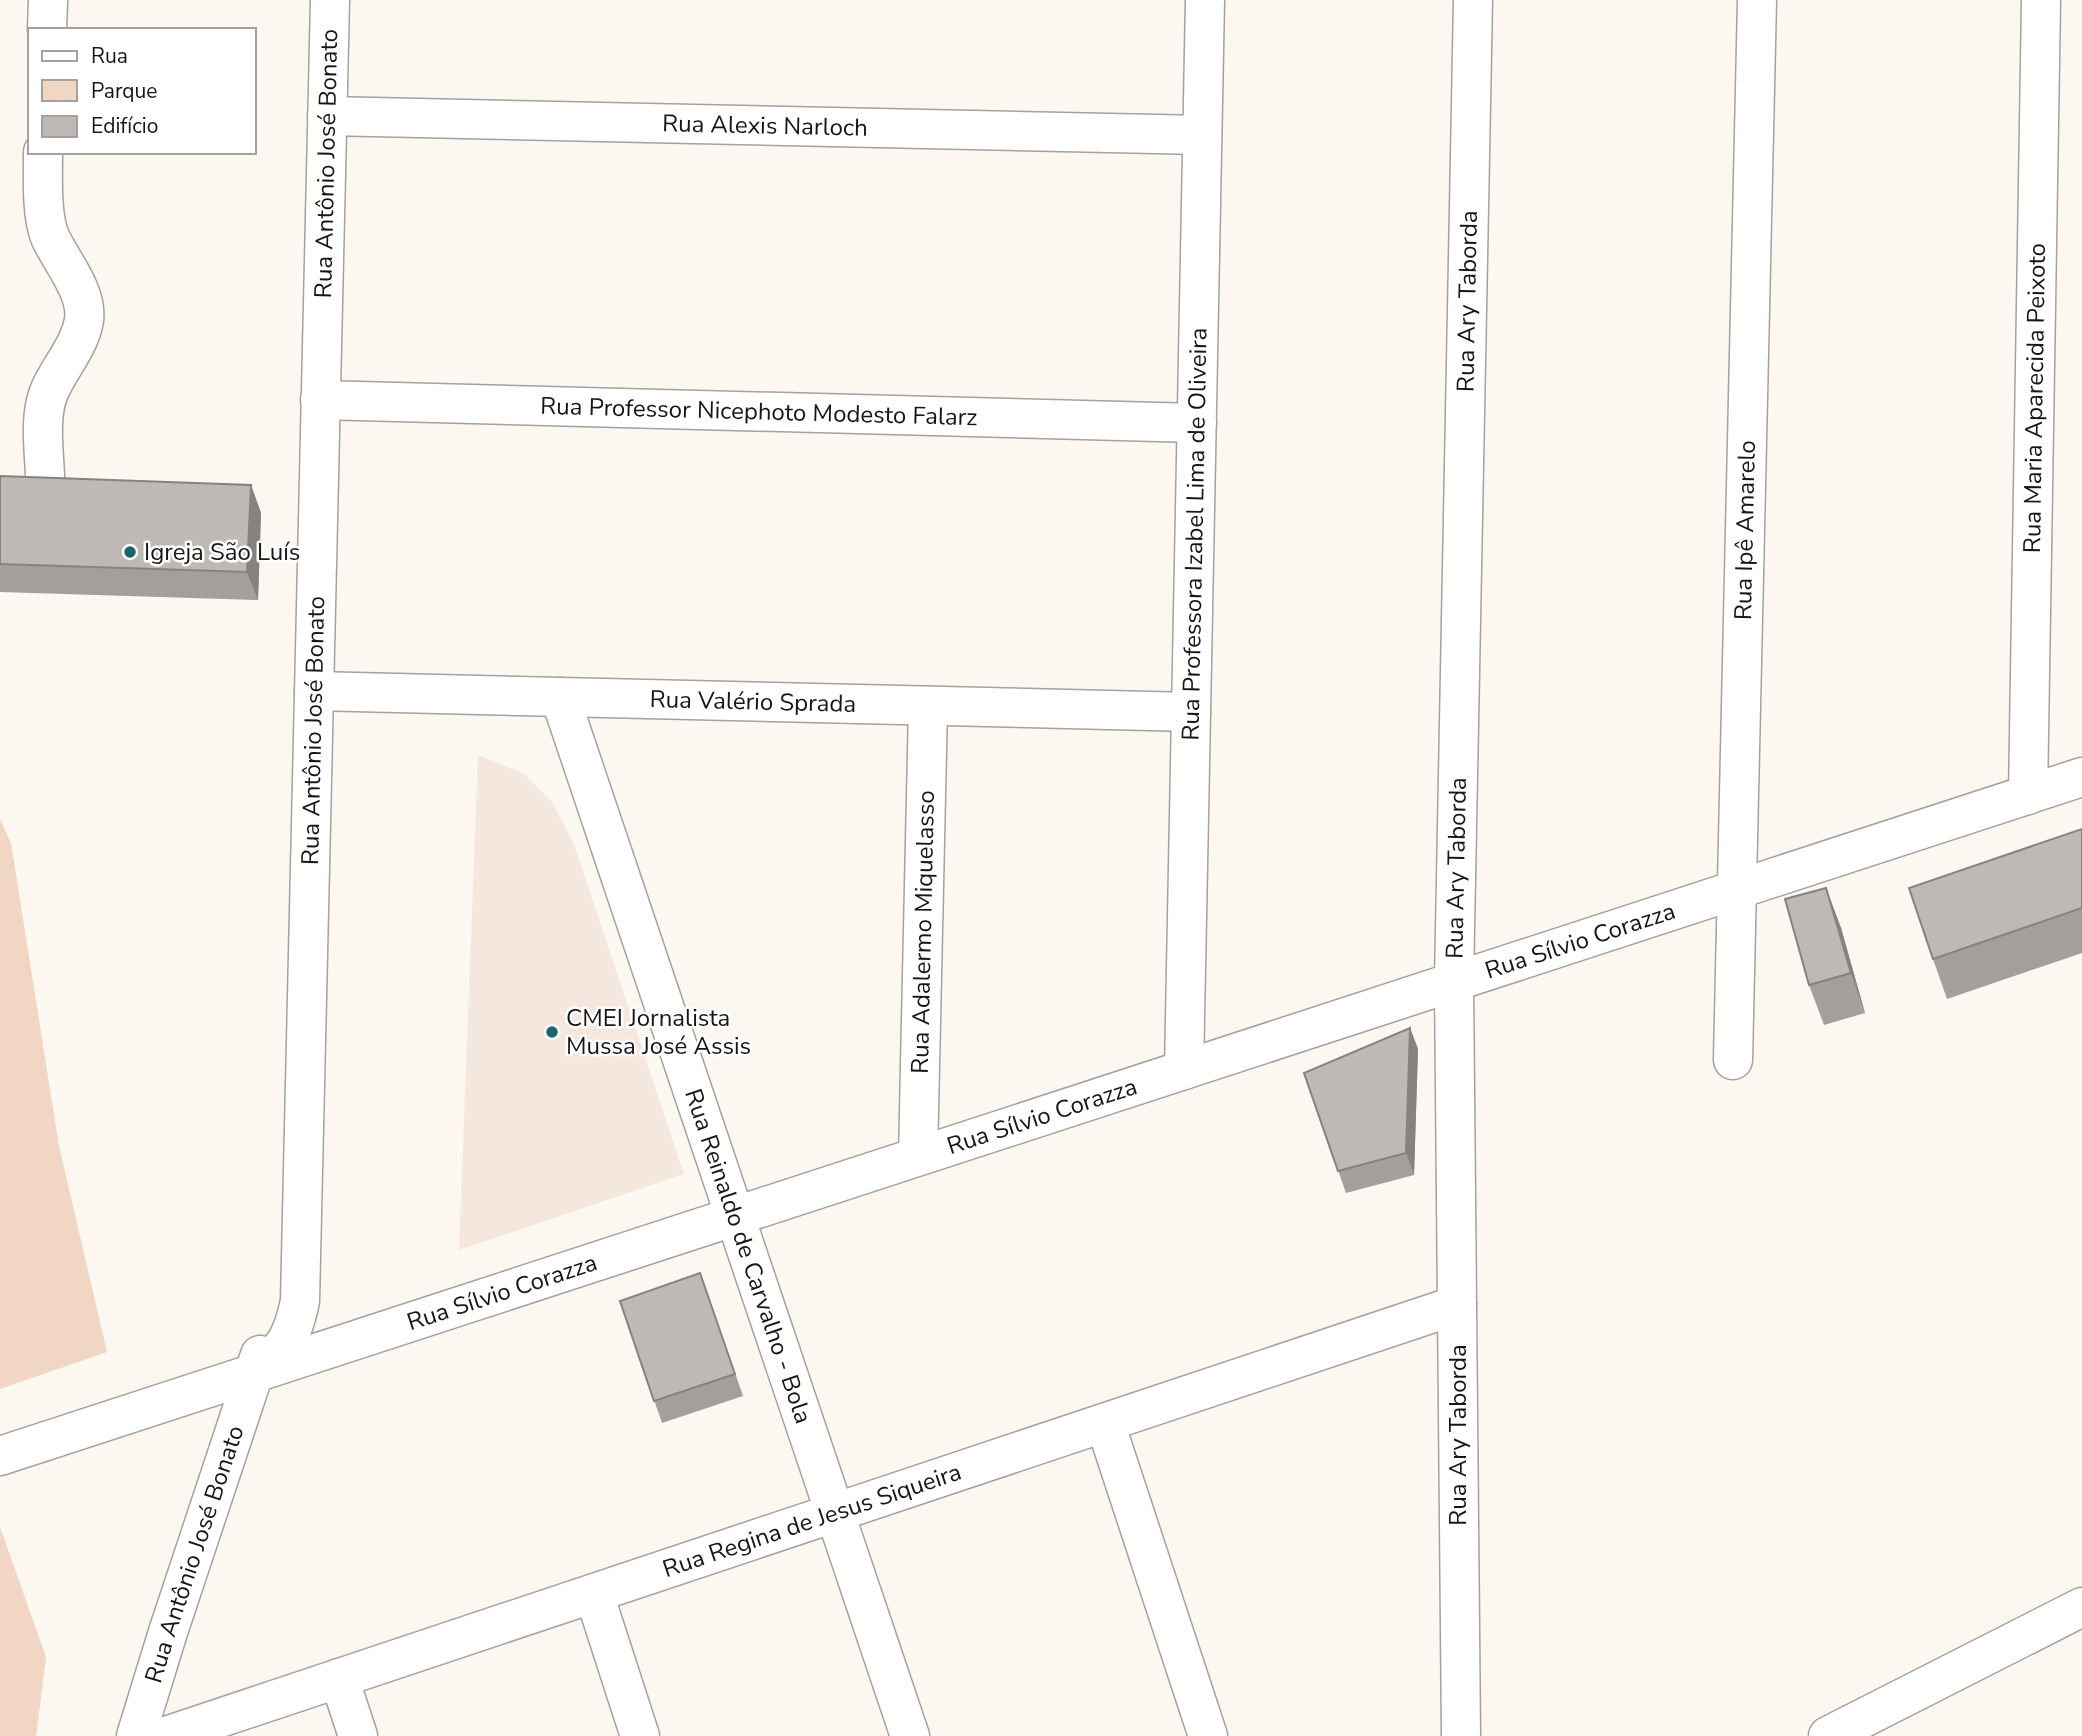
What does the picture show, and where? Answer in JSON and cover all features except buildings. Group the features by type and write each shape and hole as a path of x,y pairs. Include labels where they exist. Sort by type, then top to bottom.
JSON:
{"street":[{"path":"47,28 48,0"},
{"name":"Rua Antônio José Bonato","path":"136,1736 172,1619 255,1373 302,1210 330,0"},
{"name":"Rua Professora Izabel Lima de Oliveira","path":"1184,1070 1205,0"},
{"name":"Rua Ary Taborda","path":"1461,1736 1454,982 1473,0"},
{"name":"Rua Ipê Amarelo","path":"1733,1060 1756,0"},
{"name":"Rua Maria Aparecida Peixoto","path":"2028,795 2041,0"},
{"name":"Rua Alexis Narloch","path":"327,116 1202,135"},
{"path":"43,154 42,191 49,235 79,290 84,318 75,344 49,393 44,416 45,476"},
{"name":"Rua Professor Nicephoto Modesto Falarz","path":"320,400 1197,423"},
{"name":"Rua Valério Sprada","path":"314,691 1191,712"},
{"name":"Rua Reinaldo de Carvalho - Bola","path":"560,697 910,1736"},
{"name":"Rua Adalermo Miquelasso","path":"918,1156 928,706"},
{"name":"Rua Sílvio Corazza","path":"0,1456 2082,777"},
{"name":"Rua Regina de Jesus Siqueira","path":"166,1736 1457,1306"},
{"path":"1105,1423 1208,1736"},
{"path":"594,1594 640,1736"},
{"path":"1828,1736 2082,1607"},
{"path":"339,1678 358,1736"}],"shaded area":[{"name":"CMEI Jornalista Mussa José Assis","path":"478,755 523,773 552,802 574,844 684,1174 459,1250"}],"green space":[{"path":"0,819 11,843 59,1146 107,1352 0,1389"},
{"path":"0,1527 46,1657 36,1736 0,1736"}],"place":[{"name":"Igreja São Luís","path":"130,552"},
{"name":"CMEI Jornalista Mussa José Assis","path":"552,1032"}]}
